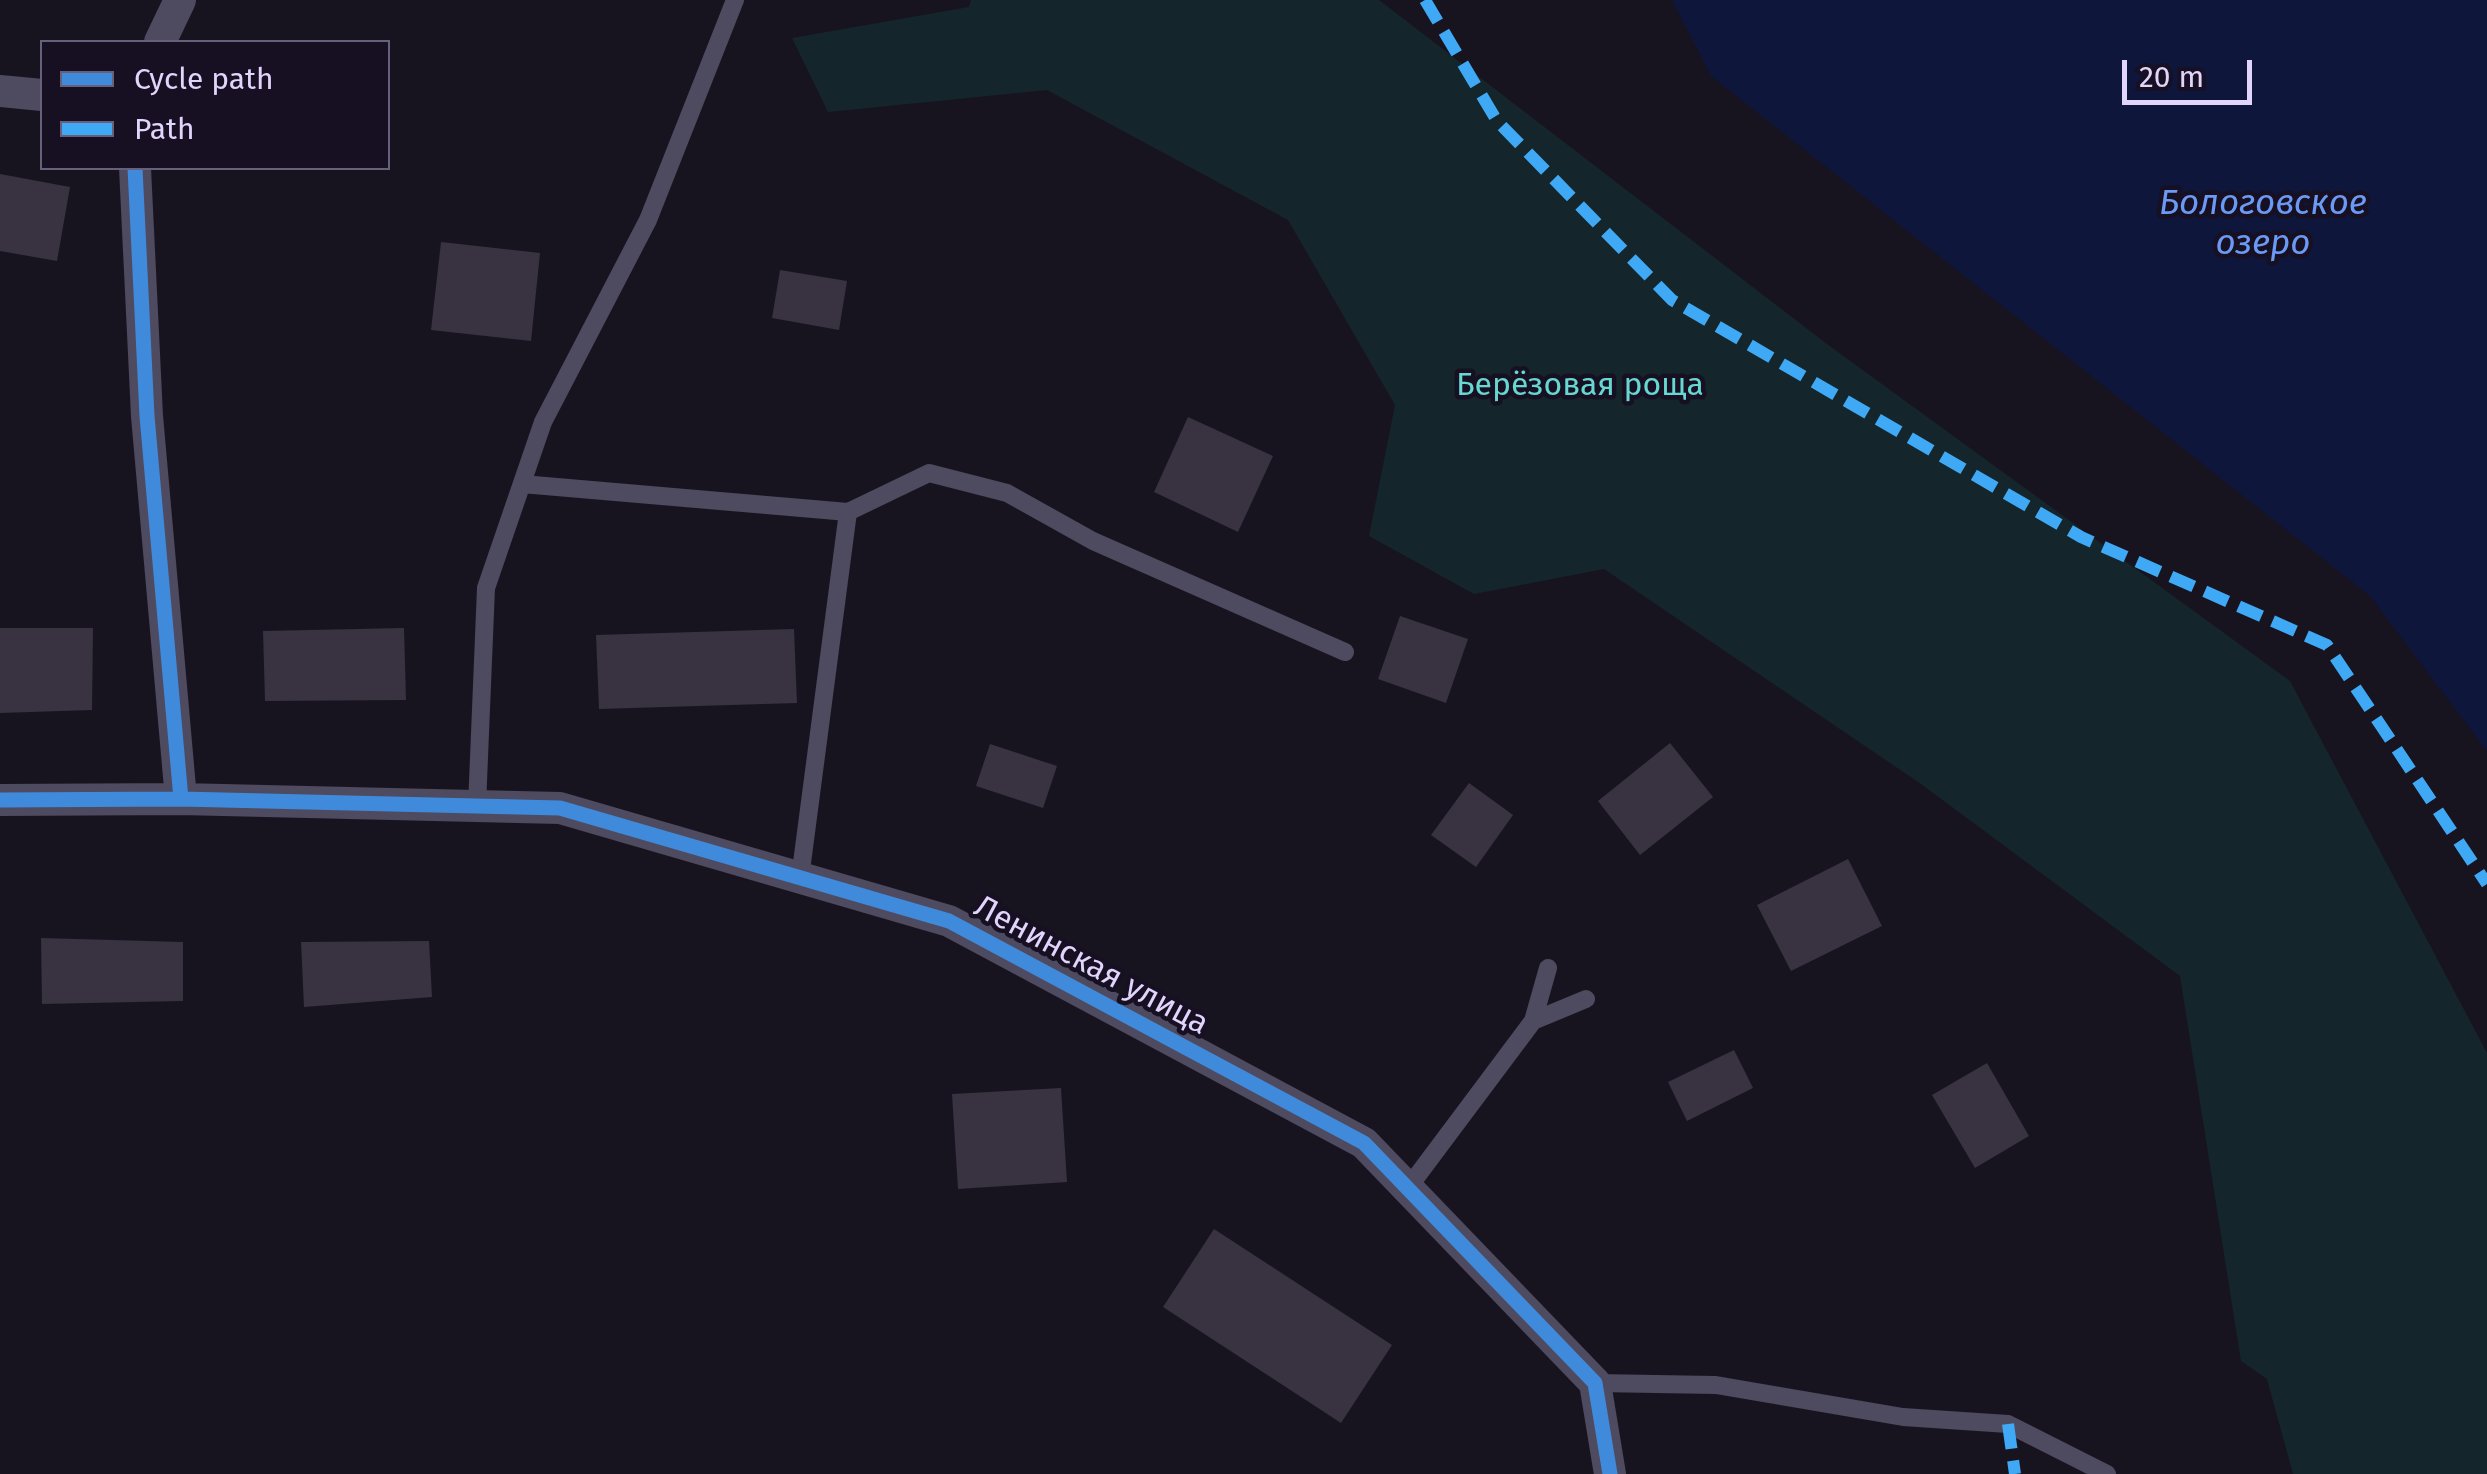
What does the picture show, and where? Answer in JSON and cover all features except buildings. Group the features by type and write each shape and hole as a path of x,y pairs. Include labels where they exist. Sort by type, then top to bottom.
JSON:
{"street":[{"path":"161,40 180,0"},
{"path":"0,91 40,95"},
{"path":"134,170 147,416 181,799"},
{"name":"Ленинская улица","path":"0,800 181,799 560,808 949,921 1364,1143 1595,1383"},
{"path":"1595,1383 1610,1474"}],"lane":[{"path":"477,806 486,588 542,422 648,220 735,0"},
{"path":"522,484 848,512 929,473 1006,493 1093,541 1345,652"},
{"path":"800,878 848,512"},
{"path":"1408,1188 1533,1021 1548,968"},
{"path":"1533,1021 1586,999"},
{"path":"1595,1383 1716,1385 1903,1417 2008,1424 2107,1474"}],"green space":[{"name":"Берёзовая роща","path":"971,0 1379,0 1827,344 2290,681 2487,1053 2487,1474 2293,1474 2267,1379 2241,1361 2180,976 1921,784 1604,569 1474,594 1369,536 1395,405 1288,220 1047,90 828,112 792,38 969,7"}],"water":[{"name":"Бологовское озеро","path":"1672,0 2487,0 2487,751 2370,596 1711,76"}],"marked path":[{"path":"1425,0 1497,121 1672,300 2081,537 2327,645 2487,884"},
{"path":"2008,1424 2015,1474"}],"cycle path":[{"path":"135,170 147,416 181,799"},
{"path":"0,800 181,799 560,808 949,921 1364,1143 1595,1383 1610,1474"}]}
